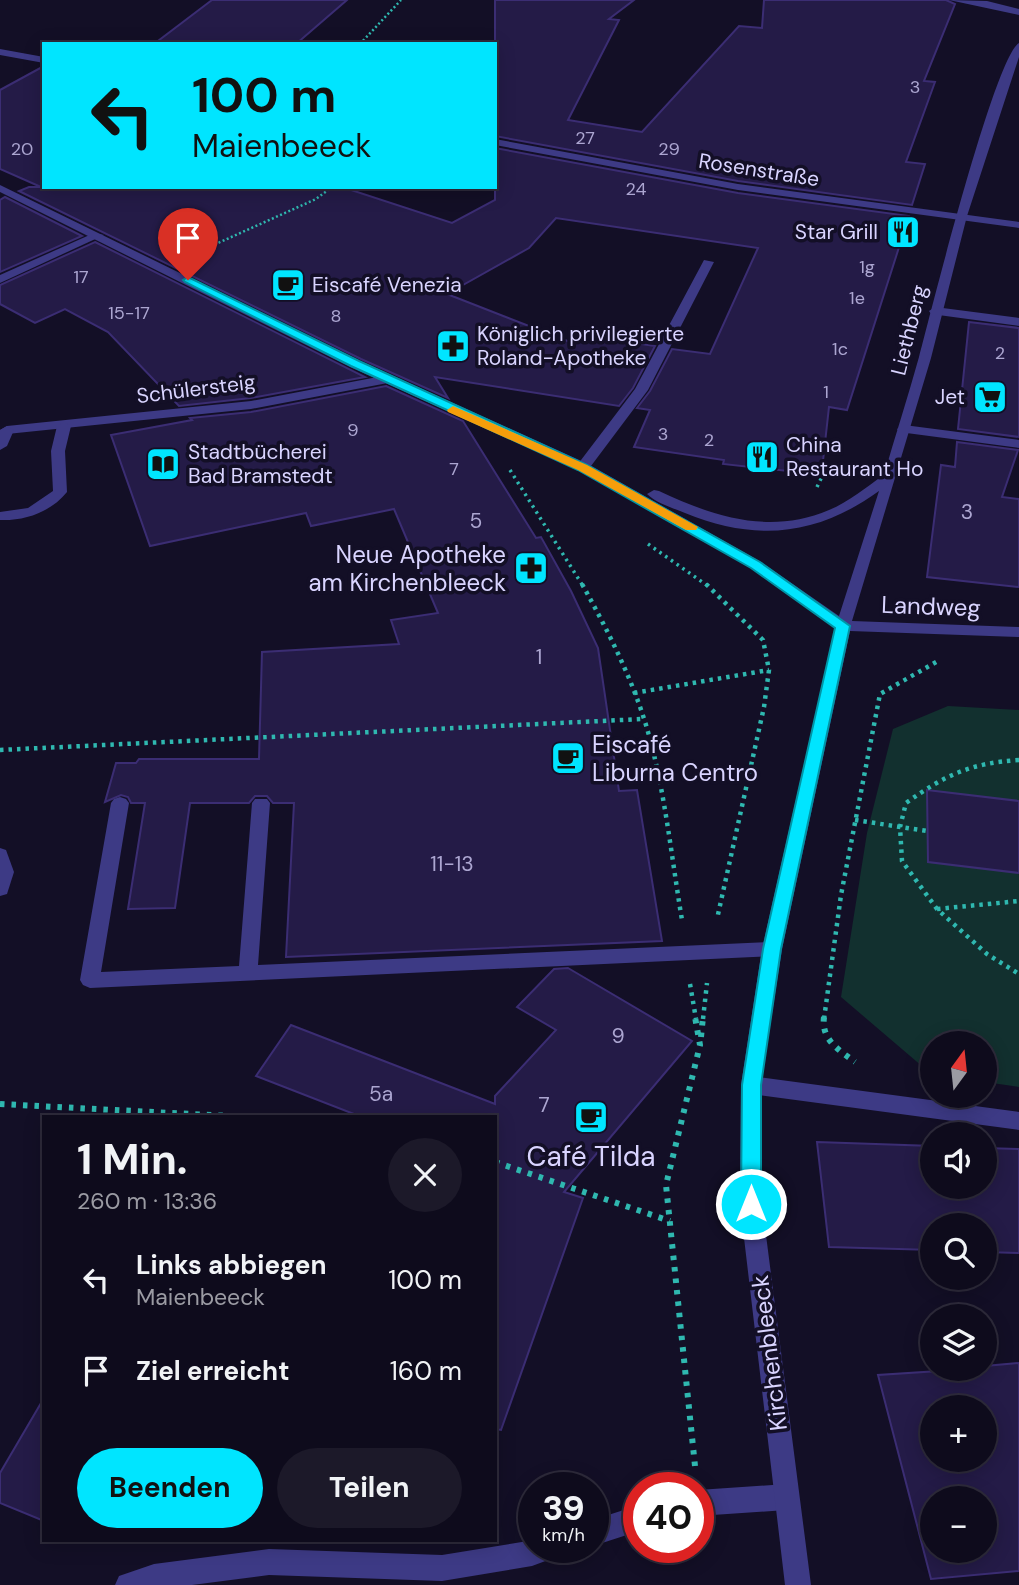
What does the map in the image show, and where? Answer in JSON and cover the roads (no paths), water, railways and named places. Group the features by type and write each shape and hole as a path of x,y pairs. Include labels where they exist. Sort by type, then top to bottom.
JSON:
{"street":[{"path":"953,0 987,4 1019,12"},
{"name":"Liethberg","path":"843,626 904,429 961,216 1008,71 1019,46"},
{"path":"0,52 42,60"},
{"name":"Rosenstraße","path":"497,142 738,187 1019,225"},
{"path":"0,188 388,379 583,467 756,565 843,626"},
{"path":"0,279 98,235"},
{"path":"583,467 641,390 708,262"},
{"path":"935,312 1019,322"},
{"name":"Schülersteig","path":"0,446 8,430 251,405 388,379"},
{"path":"0,516 13,517 36,509 50,503 60,492 56,450 64,426"},
{"path":"904,429 1019,444"},
{"path":"583,467 613,475 694,514 742,527 790,527 837,512 890,477"},
{"name":"Landweg","path":"843,626 1019,632"},
{"name":"Kirchenbleeck","path":"797,1585 751,1204 751,1085 772,949 843,626"},
{"path":"120,803 90,979 772,949"},
{"path":"248,973 261,803"},
{"path":"0,855 5,872 0,889"},
{"path":"751,1085 1019,1121"},
{"path":"714,1502 786,1497"},
{"path":"128,1585 154,1577 270,1562 442,1568 518,1553"}],"place":[{"name":"Star Grill","path":"903,232"},
{"name":"Eiscafé Venezia","path":"288,285"},
{"name":"Königlich privilegierte Roland-Apotheke","path":"453,346"},
{"name":"Jet","path":"990,397"},
{"name":"China Restaurant Ho","path":"762,457"},
{"name":"Stadtbücherei Bad Bramstedt","path":"163,464"},
{"name":"Neue Apotheke am Kirchenbleeck","path":"531,568"},
{"name":"Eiscafé Liburna Centro","path":"568,758"},
{"name":"Café Tilda","path":"591,1117"}]}
